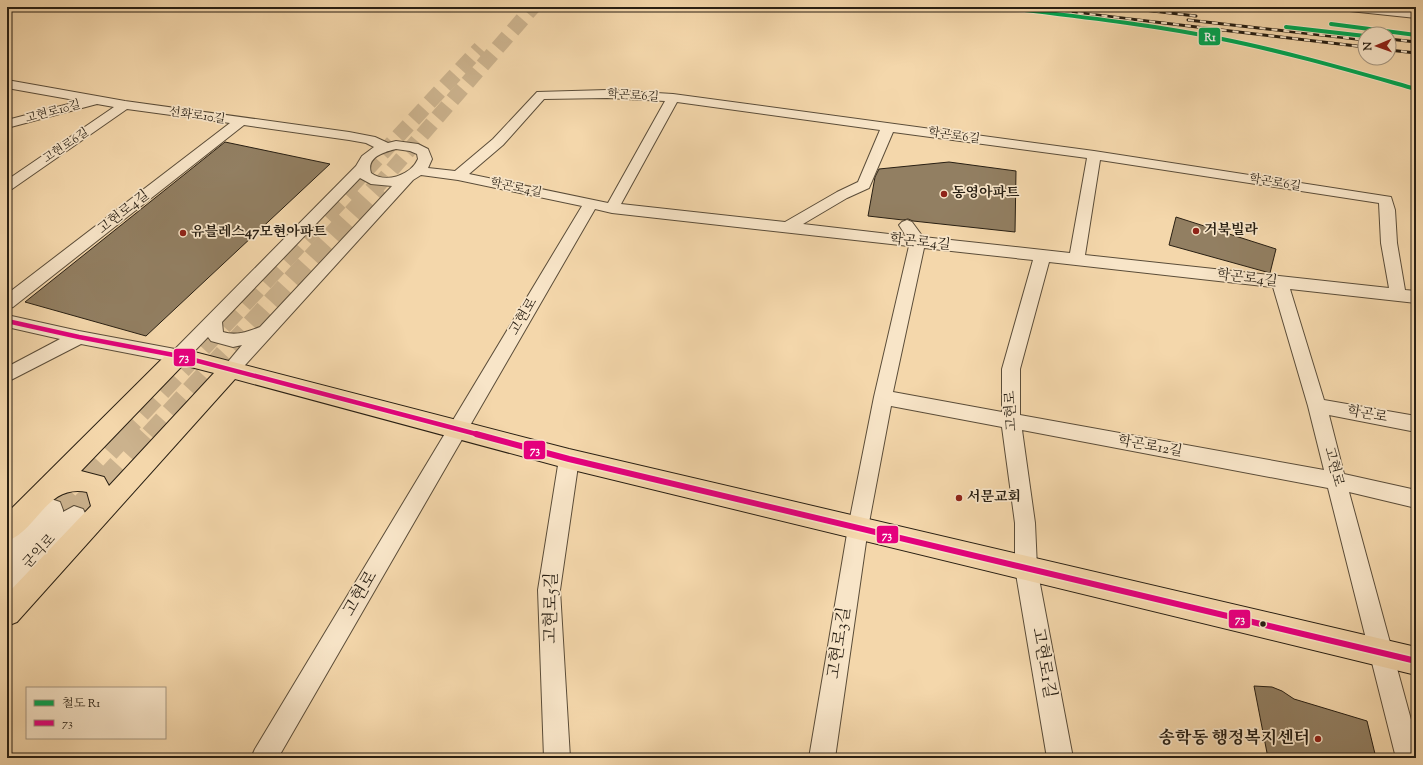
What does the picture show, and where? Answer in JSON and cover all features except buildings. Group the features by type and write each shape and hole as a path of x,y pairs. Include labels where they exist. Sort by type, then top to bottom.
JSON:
{"main road":[{"path":"7,530 57,506 179,356 569,459 1416,661"},
{"path":"7,613 231,369"},
{"path":"57,506 68,481 82,480 95,484 102,497 104,509"}],"street":[{"path":"1340,7 1416,16"},
{"name":"선화로10길","path":"7,84 125,105 349,136 370,140 386,148"},
{"name":"학곤로6길","path":"458,176 498,142 540,95 607,94 673,98 1094,155 1386,200 1388,210 1388,243 1398,295"},
{"path":"612,208 673,98"},
{"name":"고현로10길","path":"7,124 99,100"},
{"name":"고현로6길","path":"7,186 125,105"},
{"name":"고현로4길","path":"7,303 240,122"},
{"path":"786,228 842,195 864,185 888,127"},
{"path":"7,321 79,337 179,356 362,168 364,162 369,156 386,148 407,145 416,147 422,151 426,161 231,369"},
{"path":"1077,259 1094,155"},
{"name":"학곤로4길","path":"362,168 368,178 376,181 386,182 413,174 458,176 612,208 1416,297"},
{"name":"고현로","path":"264,758 591,204"},
{"path":"858,528 883,397 918,242 907,225"},
{"name":"고현로","path":"1026,568 1025,523 1011,422 1011,369 1042,256"},
{"name":"고현로","path":"1280,283 1317,406 1380,652 1409,758"},
{"path":"214,320 213,331 217,337 233,341 253,337 268,330"},
{"path":"7,374 79,337"},
{"name":"학곤로12길","path":"883,397 1011,422 1337,481 1416,499"},
{"name":"학곤로","path":"1317,406 1416,424"},
{"name":"고현로5길","path":"557,758 549,590 569,459"},
{"name":"군익로","path":"7,554 57,506"},
{"name":"군익로","path":"7,587 57,506"},
{"name":"고현로3길","path":"822,758 858,528"},
{"name":"고현로1길","path":"1026,568 1060,758"}],"tunnel":[{"path":"377,187 533,7"},
{"path":"351,187 480,48"},
{"path":"120,435 352,186"},
{"path":"150,435 378,186"},
{"path":"51,510 121,434"},
{"path":"74,517 151,434"}],"railway":[{"path":"1030,7 1357,46"},
{"path":"1118,7 1196,16"},
{"path":"1188,20 1357,39"},
{"path":"1397,40 1416,42"},
{"path":"1397,51 1416,53"}],"rail line":[{"name":"R1","path":"999,7 1083,17 1222,39 1295,56 1416,89"},
{"name":"R1","path":"1331,24 1416,35"},
{"name":"R1","path":"1286,27 1357,35"}],"transit line":[{"name":"73","path":"7,321 79,337 179,356 569,459 1416,661"}],"place":[{"name":"동영아파트","path":"944,194"},
{"name":"거북빌라","path":"1196,231"},
{"name":"유블레스47모현아파트","path":"183,233"},
{"name":"서문교회","path":"959,498"},
{"name":"송학동 행정복지센터","path":"1318,739"}]}
